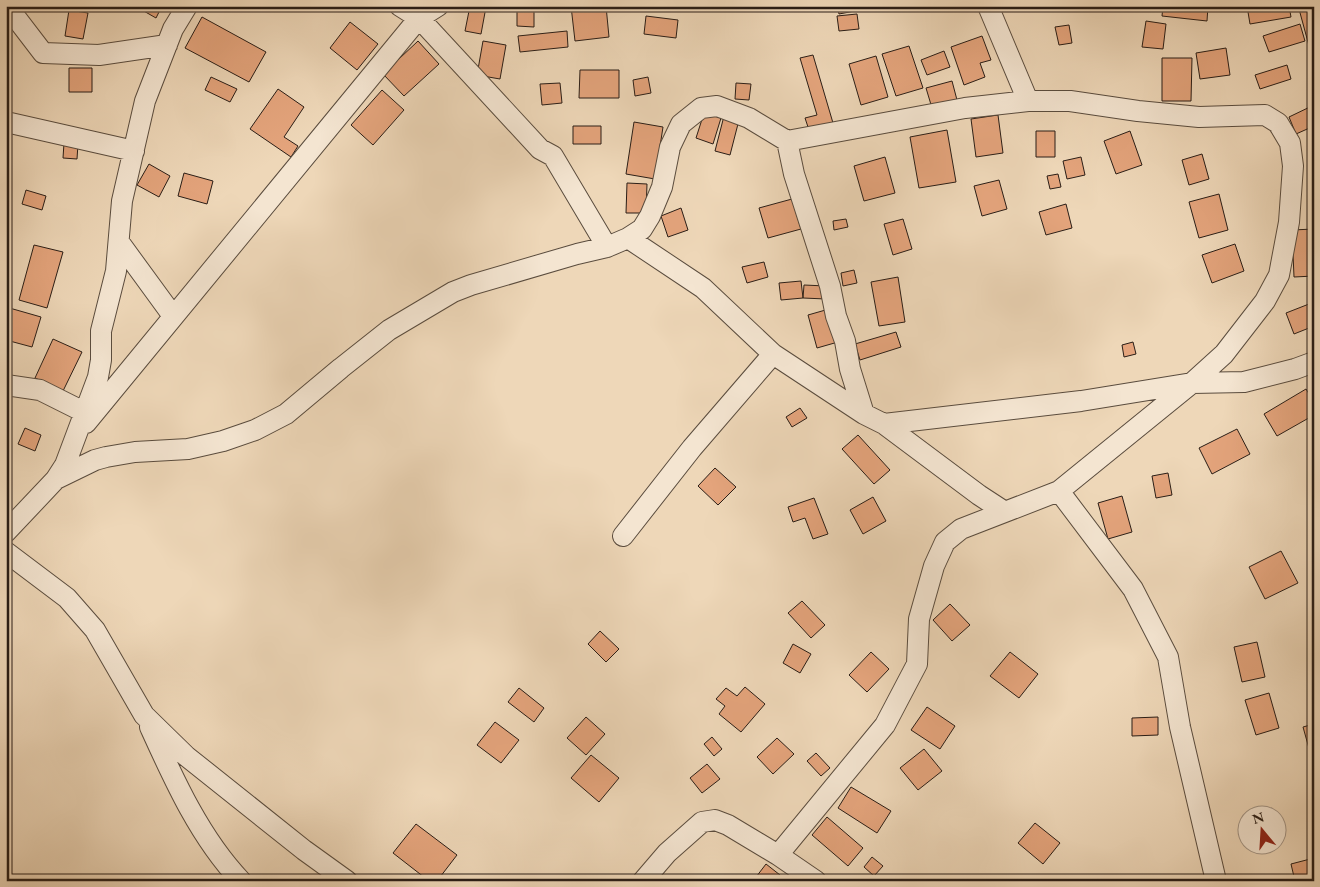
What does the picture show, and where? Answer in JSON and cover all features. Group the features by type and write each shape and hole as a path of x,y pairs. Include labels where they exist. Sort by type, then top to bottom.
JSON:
{"street":[{"path":"7,6 43,53 99,55 167,45"},
{"path":"6,532 56,479 65,465 100,369 101,331 116,271 122,201 145,101 173,29 187,6"},
{"path":"400,6 419,18 540,149 553,156 607,247"},
{"path":"75,436 419,18 438,6"},
{"path":"988,6 1028,100"},
{"path":"56,479 95,460 106,457 136,452 188,449 208,445 255,430 286,414 390,330 452,292 577,254 607,247 628,238 642,229 650,216 662,187 670,147 681,124 700,108 717,106 749,118 787,141 965,108 1028,100 1070,101 1138,111 1199,117 1265,115 1278,123 1290,143 1293,166 1289,222 1279,275 1265,301 1229,348 1192,383 1059,491 961,529 945,542 934,566 920,619 917,664 908,682 885,725 778,855"},
{"path":"6,122 134,150"},
{"path":"787,141 794,174 830,286 836,316 845,341 850,369 864,414"},
{"path":"628,238 703,288 773,354 864,414 884,424 979,495 1005,512"},
{"path":"119,242 173,316"},
{"path":"622,536 692,448 773,354"},
{"path":"884,424 1081,402 1192,383 1244,382 1295,369 1314,362"},
{"path":"6,385 40,390 84,412"},
{"path":"1059,491 1133,589 1168,657 1180,727 1216,881"},
{"path":"6,552 67,598 95,630 144,715 203,831 224,863 241,881"},
{"path":"144,715 186,756 304,850 347,881"},
{"path":"644,881 667,853 702,822 716,820 728,825 778,855 816,881"}],"building":[{"path":"135,6 162,6 156,18"},
{"path":"470,6 486,7 481,34 465,31"},
{"path":"517,6 534,6 534,27 517,26"},
{"path":"571,6 606,6 609,37 575,41"},
{"path":"837,6 859,6 860,10 839,14"},
{"path":"1163,6 1208,6 1207,21 1162,16"},
{"path":"1247,6 1289,6 1291,17 1250,24"},
{"path":"1314,6 1314,57 1312,57 1299,9"},
{"path":"69,10 88,13 83,39 65,36"},
{"path":"857,14 859,29 839,31 837,16"},
{"path":"646,16 678,20 676,38 644,34"},
{"path":"202,17 266,52 249,82 185,48"},
{"path":"1146,21 1166,24 1163,49 1142,47"},
{"path":"350,22 378,44 357,70 330,48"},
{"path":"1300,24 1305,41 1269,52 1263,36"},
{"path":"1069,25 1072,43 1059,45 1055,27"},
{"path":"567,31 568,47 520,52 518,36"},
{"path":"982,36 991,60 980,63 985,77 964,85 951,47"},
{"path":"418,41 439,64 404,96 383,74"},
{"path":"483,41 506,45 500,79 477,75"},
{"path":"909,46 923,88 896,96 882,54"},
{"path":"1226,48 1230,75 1200,79 1196,53"},
{"path":"944,51 950,67 927,75 921,60"},
{"path":"813,55 833,123 809,130 805,118 817,115 800,58"},
{"path":"876,56 888,97 861,105 849,64"},
{"path":"1162,58 1192,58 1191,101 1162,101"},
{"path":"1287,65 1291,79 1260,89 1255,75"},
{"path":"69,68 92,68 92,92 69,92"},
{"path":"580,70 619,70 619,98 579,98"},
{"path":"211,77 237,89 230,102 205,90"},
{"path":"648,77 651,93 635,96 633,80"},
{"path":"952,81 957,100 932,108 926,88"},
{"path":"560,83 562,103 542,105 540,84"},
{"path":"736,83 751,84 749,100 735,99"},
{"path":"278,89 304,107 284,137 298,146 291,157 250,129"},
{"path":"382,90 404,110 373,145 351,125"},
{"path":"1314,105 1314,126 1296,134 1289,117"},
{"path":"704,113 721,118 713,144 696,138"},
{"path":"998,115 1003,153 976,157 971,119"},
{"path":"724,116 739,120 730,155 715,151"},
{"path":"634,122 663,127 655,179 626,174"},
{"path":"573,126 601,126 601,144 573,144"},
{"path":"947,130 956,182 919,188 910,137"},
{"path":"1036,131 1055,131 1055,157 1036,157"},
{"path":"1130,131 1142,165 1116,174 1104,141"},
{"path":"64,143 78,144 77,159 63,158"},
{"path":"1202,154 1209,179 1189,185 1182,160"},
{"path":"885,157 895,193 864,201 854,166"},
{"path":"1081,157 1085,175 1067,179 1063,161"},
{"path":"149,164 170,176 159,197 137,185"},
{"path":"184,173 213,181 207,204 178,196"},
{"path":"1058,174 1061,187 1050,189 1047,176"},
{"path":"999,180 1007,209 982,216 974,186"},
{"path":"627,183 647,184 646,213 626,213"},
{"path":"26,190 46,196 42,210 22,204"},
{"path":"1219,194 1228,230 1199,238 1189,202"},
{"path":"792,199 801,229 768,238 759,208"},
{"path":"1066,204 1072,228 1046,235 1039,212"},
{"path":"681,208 688,230 668,237 661,216"},
{"path":"846,219 848,227 834,230 833,221"},
{"path":"903,219 912,249 893,255 884,224"},
{"path":"1314,229 1314,276 1294,277 1292,230"},
{"path":"1235,244 1244,271 1212,283 1202,255"},
{"path":"34,245 63,252 47,308 19,300"},
{"path":"764,262 768,277 747,283 742,267"},
{"path":"854,270 857,283 843,286 841,273"},
{"path":"898,277 905,322 879,326 871,282"},
{"path":"801,281 803,298 781,300 779,283"},
{"path":"804,285 826,286 826,299 803,298"},
{"path":"1309,304 1314,316 1314,326 1294,334 1286,313"},
{"path":"6,307 41,317 32,347 6,340"},
{"path":"829,309 838,342 817,348 808,315"},
{"path":"896,332 901,347 860,360 855,344"},
{"path":"53,339 82,352 63,391 35,378"},
{"path":"1133,342 1136,354 1124,357 1122,345"},
{"path":"1306,389 1314,402 1314,415 1277,436 1264,414"},
{"path":"800,408 807,418 792,427 786,417"},
{"path":"25,428 41,435 35,451 18,444"},
{"path":"1237,429 1250,454 1212,474 1199,448"},
{"path":"858,435 890,470 874,484 842,449"},
{"path":"715,468 736,487 718,505 698,486"},
{"path":"1168,473 1172,495 1156,498 1152,476"},
{"path":"1122,496 1132,532 1108,539 1098,503"},
{"path":"873,497 886,521 863,534 850,510"},
{"path":"814,498 828,534 813,539 805,518 793,522 788,507"},
{"path":"1281,551 1298,583 1265,599 1249,567"},
{"path":"802,601 825,625 811,638 788,613"},
{"path":"950,604 970,625 952,641 933,620"},
{"path":"600,631 619,649 606,662 588,644"},
{"path":"1257,642 1265,677 1242,682 1234,647"},
{"path":"793,644 811,654 800,673 783,663"},
{"path":"871,652 889,669 867,692 849,675"},
{"path":"1010,652 1038,674 1019,698 990,676"},
{"path":"745,687 765,704 741,732 719,714 725,706 716,699 726,688 737,696"},
{"path":"519,688 544,708 534,722 508,702"},
{"path":"1269,693 1279,728 1256,735 1245,700"},
{"path":"927,707 955,726 940,749 911,730"},
{"path":"586,717 605,734 586,755 567,738"},
{"path":"1158,717 1158,735 1132,736 1132,718"},
{"path":"495,722 519,740 501,763 477,745"},
{"path":"1314,724 1314,751 1310,752 1303,727"},
{"path":"712,737 722,749 714,756 704,744"},
{"path":"777,738 794,754 773,774 757,757"},
{"path":"924,749 942,771 918,790 900,768"},
{"path":"816,753 830,768 821,776 807,761"},
{"path":"591,755 619,778 599,802 571,778"},
{"path":"707,764 720,779 702,793 690,778"},
{"path":"851,787 891,811 877,833 838,808"},
{"path":"827,817 863,848 848,866 812,835"},
{"path":"1035,823 1060,843 1043,864 1018,843"},
{"path":"416,824 457,855 437,881 429,881 393,853"},
{"path":"872,857 883,866 874,876 864,867"},
{"path":"1314,858 1314,881 1295,881 1291,864"},
{"path":"766,864 780,875 775,881 753,881"}]}
